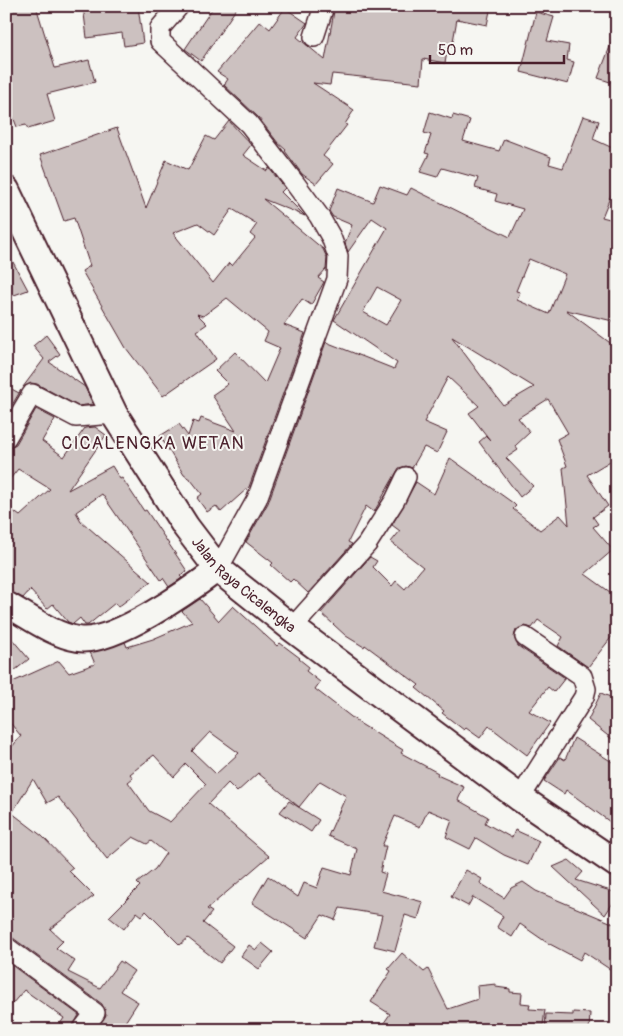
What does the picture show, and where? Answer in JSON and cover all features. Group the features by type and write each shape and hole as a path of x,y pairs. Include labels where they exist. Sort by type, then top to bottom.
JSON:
{"main road":[{"name":"Jalan Raya Cicalengka","path":"6,190 114,414 186,527 218,569 292,628 520,798 617,864"}],"street":[{"path":"6,604 58,632 76,639 89,640 104,636 176,599 218,569 257,499 337,279 338,256 319,216 248,124 160,41 160,28 179,6"},
{"path":"314,37 324,6"},
{"path":"6,438 32,394 76,417 114,414"},
{"path":"292,628 367,544 395,500 406,476"},
{"path":"520,798 584,697 586,689 582,676 525,637"},
{"path":"6,947 95,1013 82,1030"}],"building":[{"path":"6,6 36,6 55,68 89,60 95,82 47,94 55,121 28,129 26,125 17,127 6,99"},
{"path":"83,6 138,6 143,43 124,46 122,33 87,38"},
{"path":"214,6 238,6 201,61 185,49"},
{"path":"335,6 491,6 487,25 457,19 452,47 448,47 445,63 423,59 421,83 332,74 330,85 313,83 354,110 345,124 347,125 323,156 333,164 316,184 302,174 286,150 278,143 258,117 224,85 228,79 217,72 260,21 270,29 285,8 307,23 297,37 325,60"},
{"path":"536,12 554,17 547,41 569,45 567,60 574,62 568,84 521,72"},
{"path":"616,31 617,72 613,83 598,78"},
{"path":"430,112 452,119 453,115 470,120 463,141 499,151 504,139 551,157 549,164 563,168 583,116 599,121 593,139 617,150 617,180 602,217 617,221 617,322 566,310 617,348 617,457 587,475 608,506 593,517 598,524 593,527 613,550 585,574 617,597 617,630 588,667 558,646 563,637 538,620 532,628 525,626 516,630 514,637 518,646 565,678 554,692 548,687 529,711 550,723 527,755 489,726 480,738 466,728 464,730 442,713 444,711 416,688 419,685 365,645 364,647 346,636 321,613 370,557 377,561 373,567 392,586 396,581 405,589 423,567 391,542 400,531 392,525 416,482 434,494 450,458 513,503 516,506 513,509 540,530 560,515 569,525 563,468 567,466 557,439 568,433 548,399 518,418 530,432 515,446 518,450 506,458 533,486 520,497 479,442 486,436 490,440 469,413 479,406 448,377 424,422 447,432 437,453 424,447 412,468 406,466 399,468 374,512 366,506 348,542 352,544 308,593 293,579 290,582 271,565 273,563 246,542 268,503 326,342 394,369 397,363 334,320 387,228 372,218 348,252 345,243 352,225 333,217 329,211 338,188 373,202 380,185 407,195 411,188 510,237 523,209 495,201 497,194 475,188 478,178 442,168 437,177 420,172 429,154 425,153 431,135 424,133","holes":["529,259 565,274 549,314 517,300 520,292 516,291","377,287 401,300 386,325 363,312","452,337 534,387 503,405"]},
{"path":"229,121 251,145 243,155 267,171 269,168 285,188 281,192 305,216 263,199 323,249 327,258 326,269 318,278 324,282 311,305 302,299 284,325 305,333 249,487 221,512 216,506 207,512 197,498 202,494 191,480 184,475 160,436 179,424 188,436 193,421 199,423 201,418 236,431 212,395 228,384 215,371 235,352 265,383 280,348 264,341 268,332 227,298 203,316 197,314 207,324 197,331 216,359 163,396 126,348 82,271 90,266 74,218 64,221 40,155 117,128 146,208 166,160 188,170 206,136 214,140","holes":["232,209 257,224 250,234 255,238 232,266 229,263 213,283 173,233 198,223 214,235"]},
{"path":"6,249 28,290 6,298"},
{"path":"46,335 60,354 49,362 85,387 93,404 78,406 37,384 31,383 23,387 44,359 33,346"},
{"path":"6,386 19,393 21,390 6,415"},
{"path":"36,409 55,419 42,441 64,457 85,428 95,427 106,435 68,490 112,466 144,511 146,510 187,571 180,576 182,578 169,587 163,578 161,580 102,494 76,512 81,521 151,582 118,607 115,603 88,625 85,625 80,618 73,624 68,622 53,604 47,609 30,590 23,598 6,590 6,506 20,516 50,489 18,469 6,484 6,449 16,444"},
{"path":"200,599 219,621 233,606 277,646 280,643 309,667 306,671 320,682 315,689 359,723 403,750 401,753 438,773 437,775 464,787 458,800 488,817 485,823 512,838 515,830 539,841 528,865 504,855 476,838 470,849 446,837 452,820 428,810 420,827 395,816 382,846 386,846 380,872 386,874 381,891 423,902 418,919 405,915 395,951 374,946 382,915 340,908 335,920 322,915 307,938 252,903 268,876 298,897 304,883 317,888 324,867 351,875 357,849 328,836 346,796 320,781 299,807 258,773 237,792 228,783 208,804 269,856 207,909 212,912 203,923 233,946 220,963 188,938 180,945 146,911 142,916 137,912 124,929 109,917 140,886 137,883 155,869 166,853 151,841 147,844 133,837 107,859 58,797 47,803 33,779 12,813 42,836 73,868 69,871 94,896 50,929 63,941 56,948 75,961 68,972 100,988 120,961 134,971 120,991 138,1002 120,1030 96,1030 106,1015 102,1004 13,938 6,936 6,754 21,736 6,718 6,685 59,661 69,673 95,664 90,652 125,642 127,647 153,639 192,622 182,611","holes":["210,732 239,753 216,774 192,751","154,755 174,777 186,764 206,784 170,822 149,811 128,782 133,778 130,774"]},
{"path":"6,632 29,659 14,671 6,662"},
{"path":"601,693 617,700 617,743 588,720"},
{"path":"574,738 617,765 617,827 566,790 564,794 544,781 560,757 565,760"},
{"path":"289,801 319,820 311,832 280,812"},
{"path":"569,860 583,872 576,880 617,893 617,897 605,915 553,867"},
{"path":"466,870 482,879 480,883 504,898 511,888 523,882 536,891 617,925 617,961 611,970 584,952 580,960 546,942 520,924 512,937 497,927 503,916 473,897 468,906 451,897"},
{"path":"262,943 273,952 259,969 241,956 249,945 256,950"},
{"path":"402,953 424,972 428,969 448,1009 478,999 477,986 496,984 496,987 510,989 510,992 522,993 521,1003 530,1004 529,1009 545,1010 543,1025 516,1023 516,1030 379,1030 390,1014 371,1002 391,971 388,969"},
{"path":"6,961 79,1015 71,1030 56,1030 64,1018 24,990 6,1011"},
{"path":"573,1012 590,1013 589,1030 545,1030 546,1014 573,1015"}],"district":[{"name":"CICALENGKA WETAN","path":"153,443"}]}
